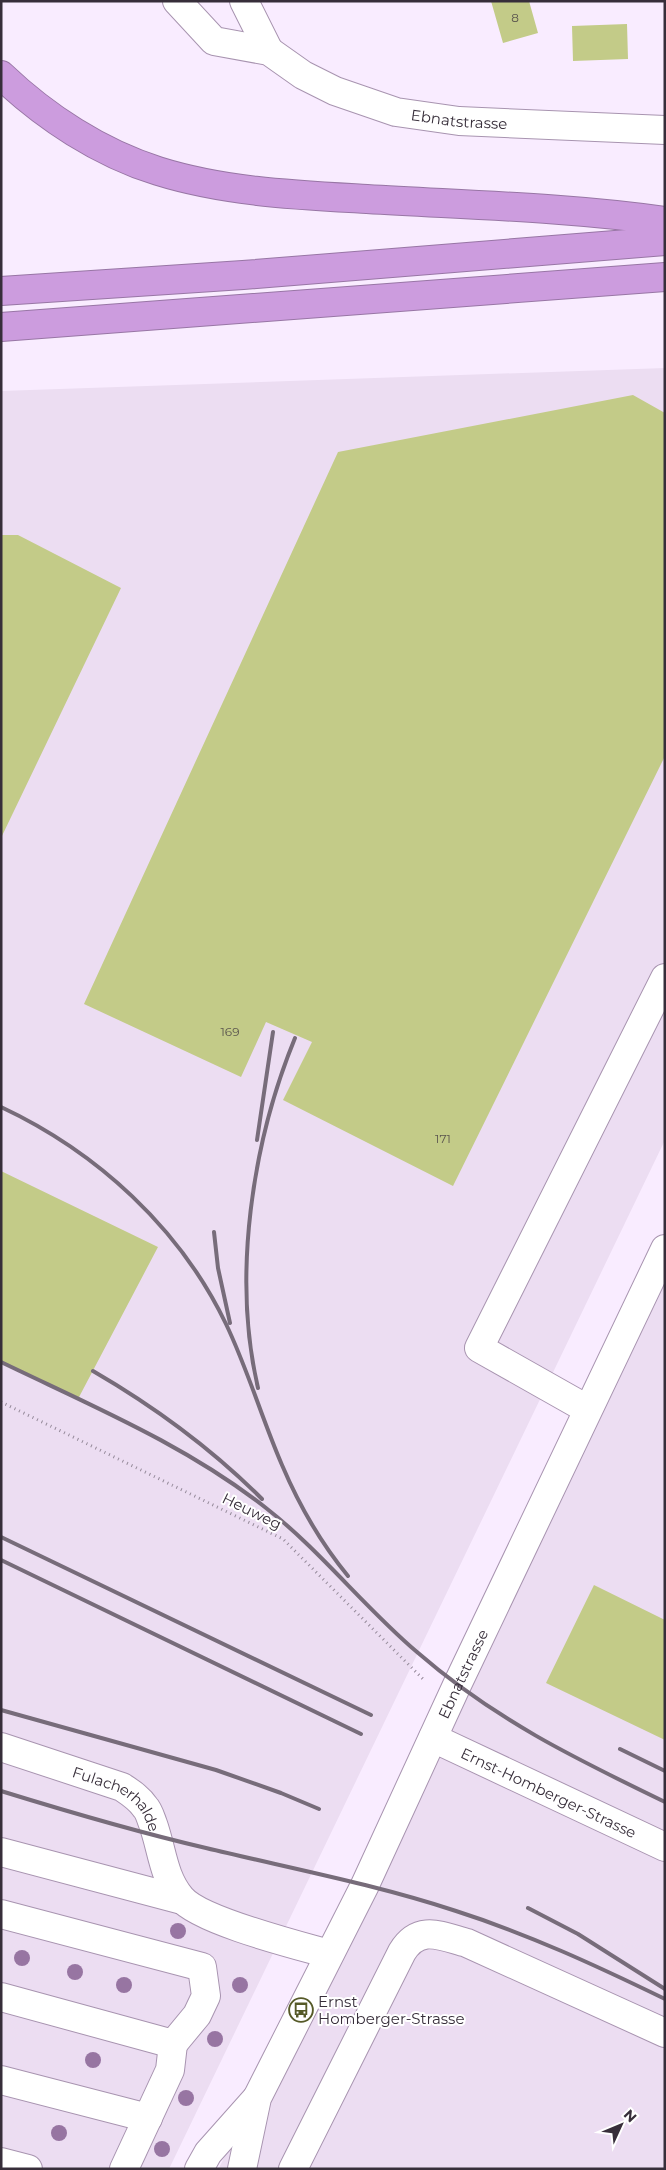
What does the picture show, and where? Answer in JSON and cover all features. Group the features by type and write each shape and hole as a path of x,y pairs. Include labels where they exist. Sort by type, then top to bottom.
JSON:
{"highway":[{"path":"1,75 46,113 101,147 158,171 207,183 310,196 578,212 665,221"},
{"path":"1,291 243,276 665,241"},
{"path":"1,327 665,277"}],"street":[{"name":"Ebnatstrasse","path":"177,1 214,41 269,51 303,75 335,91 367,104 396,112 459,121 665,130"},
{"name":"Ebnatstrasse","path":"244,1 269,51"},
{"path":"587,1409 479,1348 665,978"},
{"name":"Ebnatstrasse","path":"242,2169 257,2098 365,1886 587,1409 665,1249"},
{"name":"Ernst-Homberger-Strasse","path":"433,1738 665,1847"},
{"name":"Fulacherhalde","path":"1,1747 122,1787 136,1796 146,1808 157,1836 168,1880 182,1900 200,1913 254,1932 329,1954"},
{"name":"Fulacherhalde","path":"1,1852 182,1900"},
{"path":"1,1914 202,1967 206,1996 197,2015 173,2044 170,2070 124,2169"},
{"path":"293,2169 402,1952 408,1942 416,1937 426,1934 439,1935 467,1943 665,2033"},
{"path":"1,1997 173,2044"},
{"path":"1,2080 148,2118"},
{"name":"Ebnatstrasse","path":"199,2169 208,2153 257,2098"},
{"path":"1,2162 28,2169"}],"path":[{"name":"Heuweg","path":"1,1402 283,1539 449,1704"}],"shaded area":[{"path":"665,368 665,1140 169,2169 1,2169 1,391"},
{"path":"665,1249 665,2169 219,2169 219,2168"}],"building":[{"path":"491,1 529,1 538,33 503,43"},
{"path":"627,24 628,59 573,61 572,26"},
{"path":"633,395 665,413 665,756 453,1186 283,1100 312,1042 266,1022 241,1077 84,1004 338,452"},
{"path":"1,535 18,535 121,588 1,838"},
{"path":"1,1171 158,1247 78,1399 1,1362"},
{"path":"594,1585 665,1620 665,1740 546,1683"}],"railway":[{"path":"257,1140 273,1032"},
{"path":"258,1388 250,1345 247,1301 247,1256 251,1211 267,1121 295,1038"},
{"path":"1,1107 36,1125 70,1146 102,1170 132,1196 160,1225 185,1256 207,1289 226,1324 275,1448 296,1494 319,1536 348,1576"},
{"path":"214,1232 218,1268 230,1323"},
{"path":"1,1362 138,1428 204,1465 235,1485 266,1508 305,1542 379,1617 417,1652 475,1698 567,1753 665,1802"},
{"path":"93,1371 182,1429 243,1480 262,1499"},
{"path":"1,1537 371,1715"},
{"path":"1,1560 361,1734"},
{"path":"1,1710 216,1770 281,1793 319,1809"},
{"path":"620,1749 665,1771"},
{"path":"1,1791 154,1835 363,1884 425,1901 483,1920 562,1951 665,1999"},
{"path":"528,1908 578,1934 665,1989"}],"place":[{"name":"Ernst Homberger-Strasse","path":"301,2010"}]}
